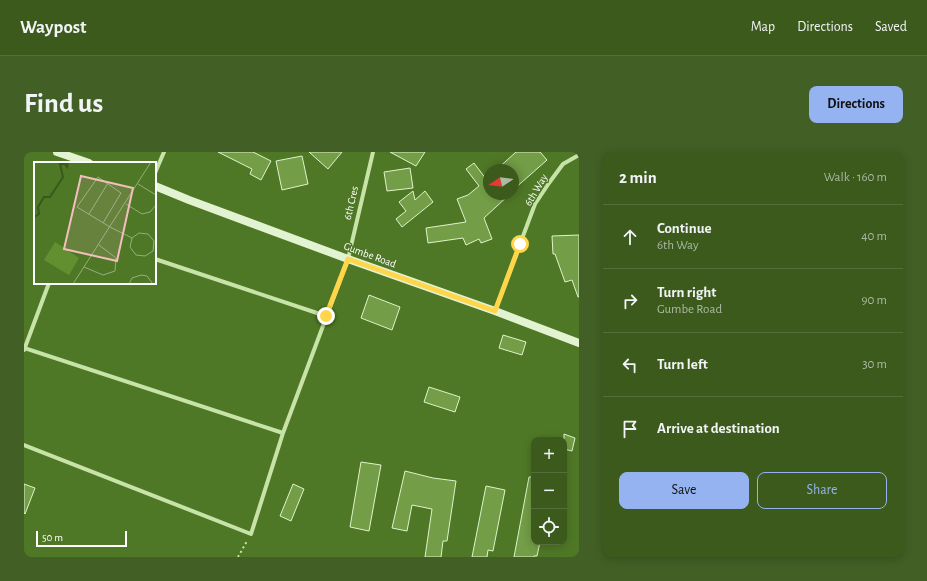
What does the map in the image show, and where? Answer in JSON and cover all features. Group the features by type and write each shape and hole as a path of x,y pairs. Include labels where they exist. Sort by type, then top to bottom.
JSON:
{"street":[{"path":"57,152 86,162"},
{"path":"156,171 164,152"},
{"name":"6th Cres","path":"251,534 283,433 348,259 373,152"},
{"name":"6th Way","path":"495,311 535,204 563,164 579,155"},
{"name":"Gumbe Road","path":"156,186 348,259 495,311 579,343"},
{"path":"156,260 326,316"},
{"path":"49,284 24,349 283,433"},
{"path":"24,445 251,534"}],"path":[{"path":"238,557 251,534"}],"building":[{"path":"218,152 253,152 271,161 261,180 250,174 252,169"},
{"path":"309,152 342,152 328,169"},
{"path":"390,152 425,152 416,166"},
{"path":"516,152 540,152 547,160 519,185 519,164 503,164"},
{"path":"302,156 308,184 282,190 276,161"},
{"path":"474,163 483,175 483,200 504,200 484,218 492,239 481,243 479,239 466,245 463,238 428,243 426,228 466,222 457,199 468,195 479,186 466,169"},
{"path":"410,168 413,188 387,191 384,172"},
{"path":"413,191 415,200 425,191 433,202 402,227 396,219 406,211 399,202"},
{"path":"579,235 578,297 572,280 565,282 555,254 553,254 552,236"},
{"path":"369,295 400,307 392,330 361,318"},
{"path":"503,335 526,342 522,355 499,348"},
{"path":"429,387 460,397 455,412 424,402"},
{"path":"564,434 575,438 572,451 567,450 567,437 564,437"},
{"path":"361,462 381,465 369,531 350,527"},
{"path":"405,471 433,478 456,481 447,541 443,541 441,557 425,557 432,509 412,505 407,531 392,528"},
{"path":"529,477 531,477 531,545 539,545 537,556 514,557"},
{"path":"24,484 35,488 25,514 24,513"},
{"path":"293,484 304,489 291,521 280,516"},
{"path":"486,486 505,490 493,551 488,550 487,557 472,557"}],"route":[{"path":"326,316 348,259 495,311 520,244"}]}
